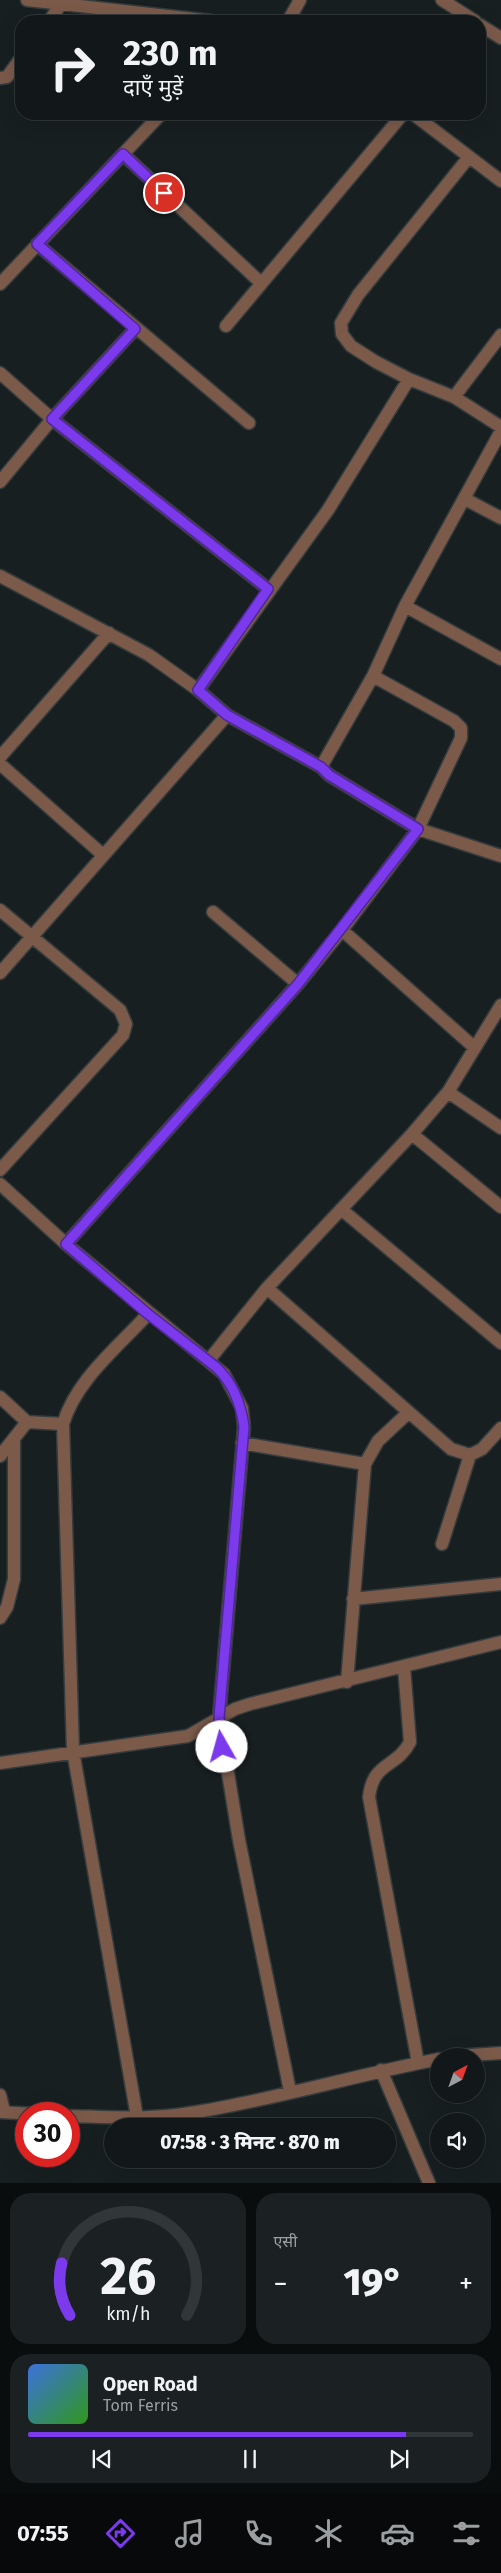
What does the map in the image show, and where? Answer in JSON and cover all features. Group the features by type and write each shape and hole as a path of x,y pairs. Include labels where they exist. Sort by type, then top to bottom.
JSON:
{"street":[{"path":"27,0 63,2 165,15"},
{"path":"291,15 300,0"},
{"path":"442,0 466,15"},
{"path":"53,15 63,2"},
{"path":"486,28 501,38"},
{"path":"0,78 6,77 15,66"},
{"path":"0,284 155,120"},
{"path":"226,326 398,120"},
{"path":"421,120 501,182"},
{"path":"123,154 261,283"},
{"path":"469,157 358,295 341,323 342,334 351,346 376,362 409,379 454,397 501,426"},
{"path":"37,244 135,329 249,423"},
{"path":"0,482 52,419 135,329"},
{"path":"454,397 501,335"},
{"path":"0,373 52,419 268,589"},
{"path":"198,690 268,589 328,510 409,379"},
{"path":"321,767 373,676 405,606 501,431"},
{"path":"465,499 501,518"},
{"path":"0,576 149,655 198,690 227,715 321,767 329,775 418,829 501,856"},
{"path":"405,606 501,658"},
{"path":"0,757 109,634"},
{"path":"66,1244 298,984 342,930 418,829 461,738 461,728 454,721 373,676"},
{"path":"0,974 227,715"},
{"path":"0,764 104,855"},
{"path":"0,910 120,1010 126,1024 123,1035 0,1170"},
{"path":"212,912 298,984"},
{"path":"342,930 475,1048"},
{"path":"209,1360 267,1288 412,1134 448,1092 501,1006"},
{"path":"448,1092 501,1128"},
{"path":"412,1134 501,1207"},
{"path":"0,1184 66,1244 148,1314 209,1360 224,1374 242,1408 242,1444 219,1718 239,1840 290,2092"},
{"path":"341,1209 501,1343"},
{"path":"267,1288 451,1449 470,1455 482,1449 501,1428"},
{"path":"137,2117 73,1751 63,1424 67,1410 80,1388 148,1314"},
{"path":"0,1397 28,1422 63,1424"},
{"path":"347,1682 365,1464 378,1441 409,1412"},
{"path":"0,1456 28,1422"},
{"path":"0,1618 7,1607 14,1580 14,1440"},
{"path":"242,1444 365,1464"},
{"path":"442,1544 470,1455"},
{"path":"353,1599 501,1584"},
{"path":"0,1763 73,1751 188,1736 235,1709 501,1642"},
{"path":"404,1667 410,1742 405,1751 374,1775 369,1797 418,2063"},
{"path":"485,2054 501,2053"},
{"path":"80,2116 137,2117 191,2113 430,2061"},
{"path":"381,2070 427,2180 414,2183"},
{"path":"0,2095 2,2112 15,2113"}],"route":[{"path":"164,193 123,154 37,244 135,329 52,419 268,589 198,690 227,715 321,767 329,775 418,829 342,930 298,984 123,1183 66,1244 148,1314 209,1360 224,1374 242,1408 244,1427 219,1718 222,1747"}]}
